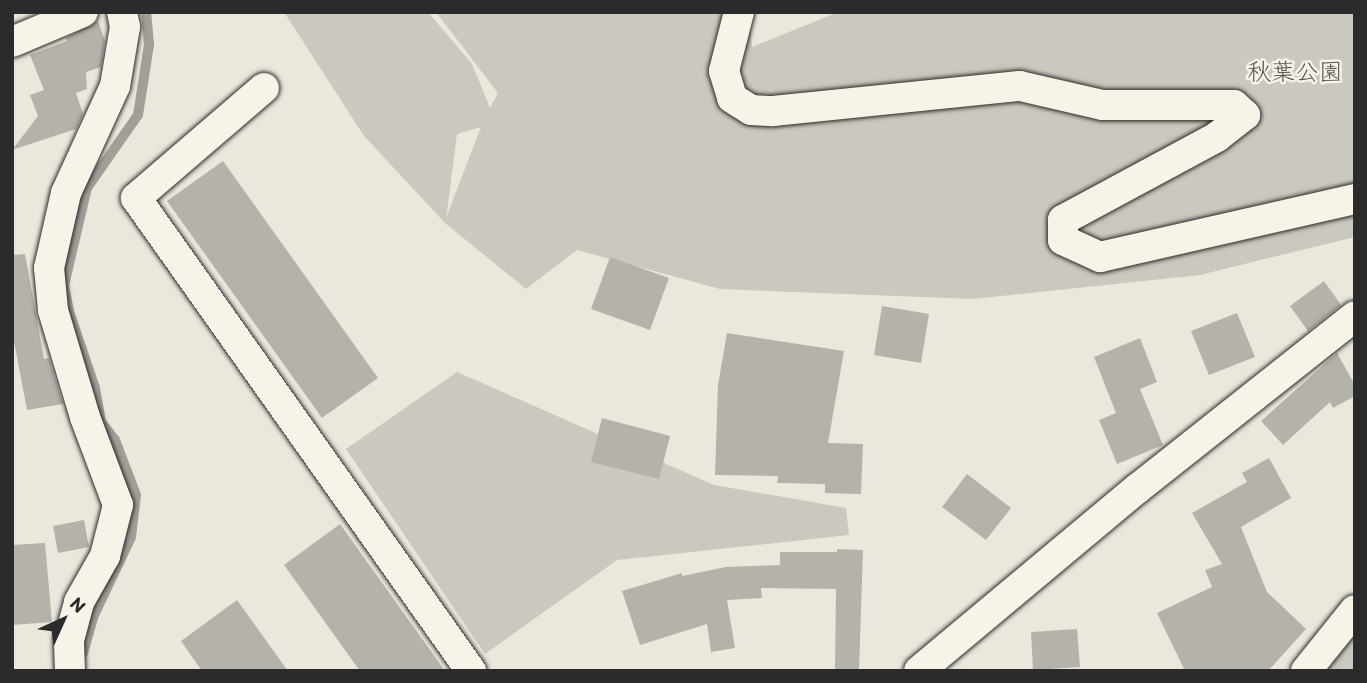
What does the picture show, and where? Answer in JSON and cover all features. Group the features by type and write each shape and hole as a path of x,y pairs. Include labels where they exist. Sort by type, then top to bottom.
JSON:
{"street":[{"path":"12,42 47,19 83,12"},
{"path":"70,671 69,640 79,602 106,556 118,505 85,417 53,310 48,268 66,193 115,86 125,27 122,12"},
{"path":"739,12 724,71 732,98 751,110 773,111 1020,86 1102,105 1234,105 1245,115 1217,137 1063,220 1063,240 1100,257 1355,199"},
{"path":"264,88 136,198 471,671"},
{"path":"919,671 1137,489 1355,317"},
{"path":"1306,671 1355,610"}],"green space":[{"name":"秋葉公園","path":"284,12 428,12 472,64 490,108 498,93 436,12 749,12 752,47 838,12 1355,12 1355,237 1200,275 973,299 720,289 577,250 526,289 445,223 364,136","holes":["481,127 446,217 457,134"]},
{"path":"457,372 714,485 846,508 849,535 617,560 485,654 346,449"},
{"path":"1355,634 1355,671 1320,671"}],"building":[{"path":"98,21 105,41 101,67 86,72 87,89 76,93 83,114 76,129 12,150 38,116 30,95 44,90 30,55 67,41 66,38"},
{"path":"223,161 378,378 322,418 167,201"},
{"path":"25,254 44,359 49,358 63,404 27,410 12,331 12,255"},
{"path":"610,257 669,278 650,330 591,309"},
{"path":"1324,281 1341,305 1308,331 1290,306"},
{"path":"882,306 929,314 921,363 874,355"},
{"path":"1237,313 1255,357 1209,375 1191,331"},
{"path":"727,333 844,351 828,443 863,444 861,494 825,493 825,484 777,483 778,476 715,475 718,385"},
{"path":"1140,338 1157,382 1140,389 1163,445 1117,464 1099,420 1116,413 1094,357"},
{"path":"1337,353 1355,385 1355,396 1333,408 1330,402 1283,445 1261,421"},
{"path":"602,418 670,436 659,479 591,462"},
{"path":"1269,458 1291,498 1241,527 1267,592 1306,629 1268,671 1185,671 1157,613 1212,587 1205,570 1222,564 1192,513 1247,482 1242,473"},
{"path":"967,474 1011,508 986,540 942,507"},
{"path":"84,520 89,547 58,553 53,526"},
{"path":"340,524 445,671 360,671 284,565"},
{"path":"45,543 52,622 12,625 12,545"},
{"path":"837,549 863,550 859,670 835,671 836,589 761,588 762,598 727,600 735,648 711,652 707,624 640,645 622,591 682,573 682,576 726,567 780,565 780,552 837,552"},
{"path":"237,600 288,671 202,671 181,641"},
{"path":"1077,629 1080,667 1033,670 1031,632"}],"waterway":[{"path":"83,653 94,615 131,537 136,495 115,440 101,422 95,388 69,311 64,285 87,188 138,115 149,45 146,12"}]}
